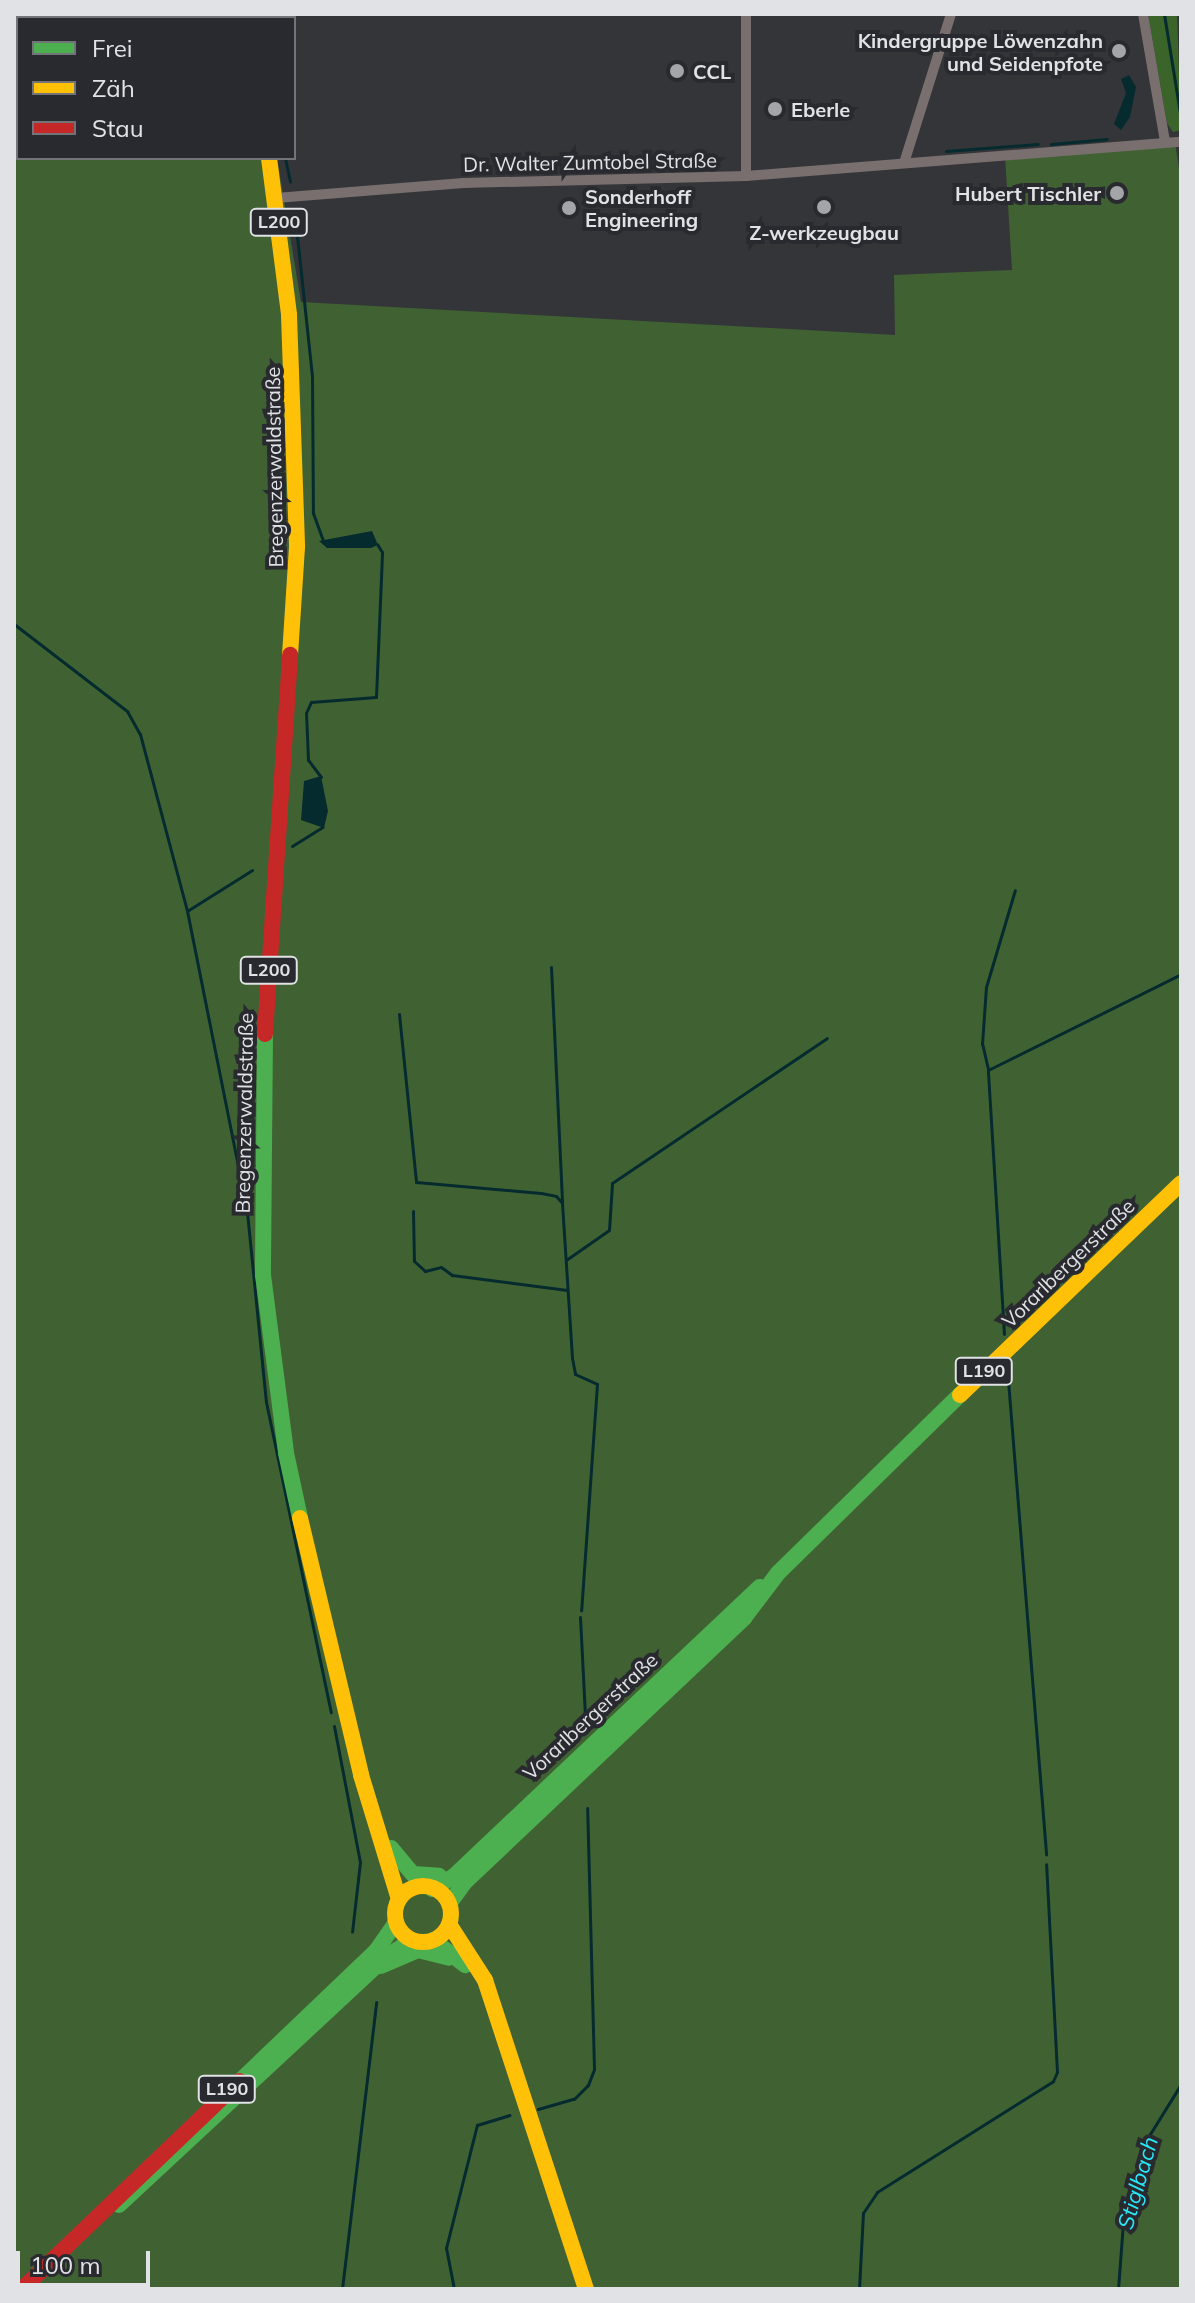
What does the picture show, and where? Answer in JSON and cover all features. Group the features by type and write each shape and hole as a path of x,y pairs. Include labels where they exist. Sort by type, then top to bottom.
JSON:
{"main road":[{"name":"Bregenzerwaldstraße","path":"269,160 276,198 296,420 297,547 261,1097 263,1275 286,1453 361,1775 391,1864 399,1899"},
{"name":"Vorarlbergerstraße","path":"399,1899 456,1872 732,1609 778,1573 1181,1183"},
{"name":"Vorarlbergerstraße","path":"449,1904 744,1618 778,1573"},
{"path":"379,1834 413,1874 429,1878 456,1872"},
{"path":"379,1834 390,1896 374,1961 426,1950 471,1973"},
{"path":"391,1864 449,1904 449,1924 468,1952 497,2014 586,2289"},
{"path":"468,1952 459,1914 472,1879"},
{"path":"399,1899 396,1922 412,1940 433,1940 471,1973 576,2289"},
{"name":"L190","path":"76,2237 150,2180 310,2032 374,1961 396,1922"},
{"path":"433,1940 449,1924"},
{"name":"L190","path":"22,2289 329,1992 412,1940"},
{"name":"L190","path":"310,2032 309,2022 327,2006 329,1992"}],"street":[{"path":"746,14 746,176"},
{"path":"904,163 951,14"},
{"path":"1143,14 1165,142"},
{"name":"Dr. Walter Zumtobel Straße","path":"276,198 463,183 746,176 1181,142"}],"green space":[{"path":"14,14 253,14 16,16 16,160 277,160 301,302 895,335 894,275 1012,270 1005,156 1175,142 1181,182 1181,2289 14,2289"},
{"path":"1148,14 1177,14 1181,130 1173,132 1167,123"}],"water":[{"path":"1129,75 1136,87 1130,117 1121,130 1114,124 1126,93 1121,79"},
{"path":"372,531 378,545 371,548 327,548 319,541"},
{"path":"321,776 328,811 324,828 301,820 304,781"}],"waterway":[{"name":"Stiglbach","path":"1164,14 1181,119"},
{"path":"1051,144 1107,139"},
{"path":"946,151 1038,144"},
{"path":"285,160 290,181"},
{"path":"295,217 312,376 313,513 323,541"},
{"path":"321,777 308,760 306,713 311,702 376,697 382,552 377,544"},
{"path":"14,624 127,711 140,734 187,911"},
{"path":"292,846 322,827"},
{"path":"239,1171 187,911 252,870"},
{"path":"988,1069 982,1044 986,987 1015,890"},
{"path":"551,967 562,1203"},
{"path":"1004,1334 988,1070 1181,974"},
{"path":"399,1014 416,1182 541,1193 556,1196 562,1203 575,1374 597,1384 581,1610"},
{"path":"566,1260 609,1230 612,1183 827,1038"},
{"path":"246,1202 266,1402 331,1712"},
{"path":"413,1211 414,1261 425,1271 441,1267 452,1275 567,1290"},
{"path":"1007,1368 1046,1854"},
{"path":"580,1617 585,1715"},
{"path":"334,1726 360,1862 352,1932"},
{"path":"538,2109 574,2099 588,2085 594,2069 587,1808"},
{"path":"859,2289 863,2213 877,2192 1053,2081 1057,2072 1046,1864"},
{"path":"342,2289 376,2002"},
{"name":"Stiglbach","path":"1118,2289 1123,2223 1150,2134 1181,2084"},
{"path":"454,2289 446,2248 477,2125 510,2115"}],"traffic: fast":[{"path":"265,1034 263,1275 286,1453 300,1518"},
{"path":"449,1904 465,1882 744,1618 778,1573 960,1395"},
{"path":"432,1889 453,1877 760,1587"},
{"path":"391,1848 413,1874 439,1876"},
{"path":"240,2081 376,1951 396,1922"},
{"path":"119,2205 386,1957 412,1940"},
{"path":"433,1940 465,1965"},
{"path":"381,1966 418,1950 449,1958"}],"traffic: slow":[{"path":"269,160 289,315 297,547 290,655"},
{"path":"960,1395 1181,1183"},
{"path":"300,1518 361,1775 399,1899"},
{"path":"423,1886 443,1894 451,1914 443,1934 423,1942 403,1934 395,1914 403,1894 423,1886"},
{"path":"449,1924 485,1980 586,2289"}],"traffic: jam":[{"path":"265,1034 290,655"},
{"path":"22,2289 240,2081"}],"place":[{"name":"Kindergruppe Löwenzahn und Seidenpfote","path":"1119,51"},
{"name":"CCL","path":"677,71"},
{"name":"Eberle","path":"775,109"},
{"name":"Hubert Tischler","path":"1117,193"},
{"name":"Z-werkzeugbau","path":"824,207"},
{"name":"Sonderhoff Engineering","path":"569,208"}]}
